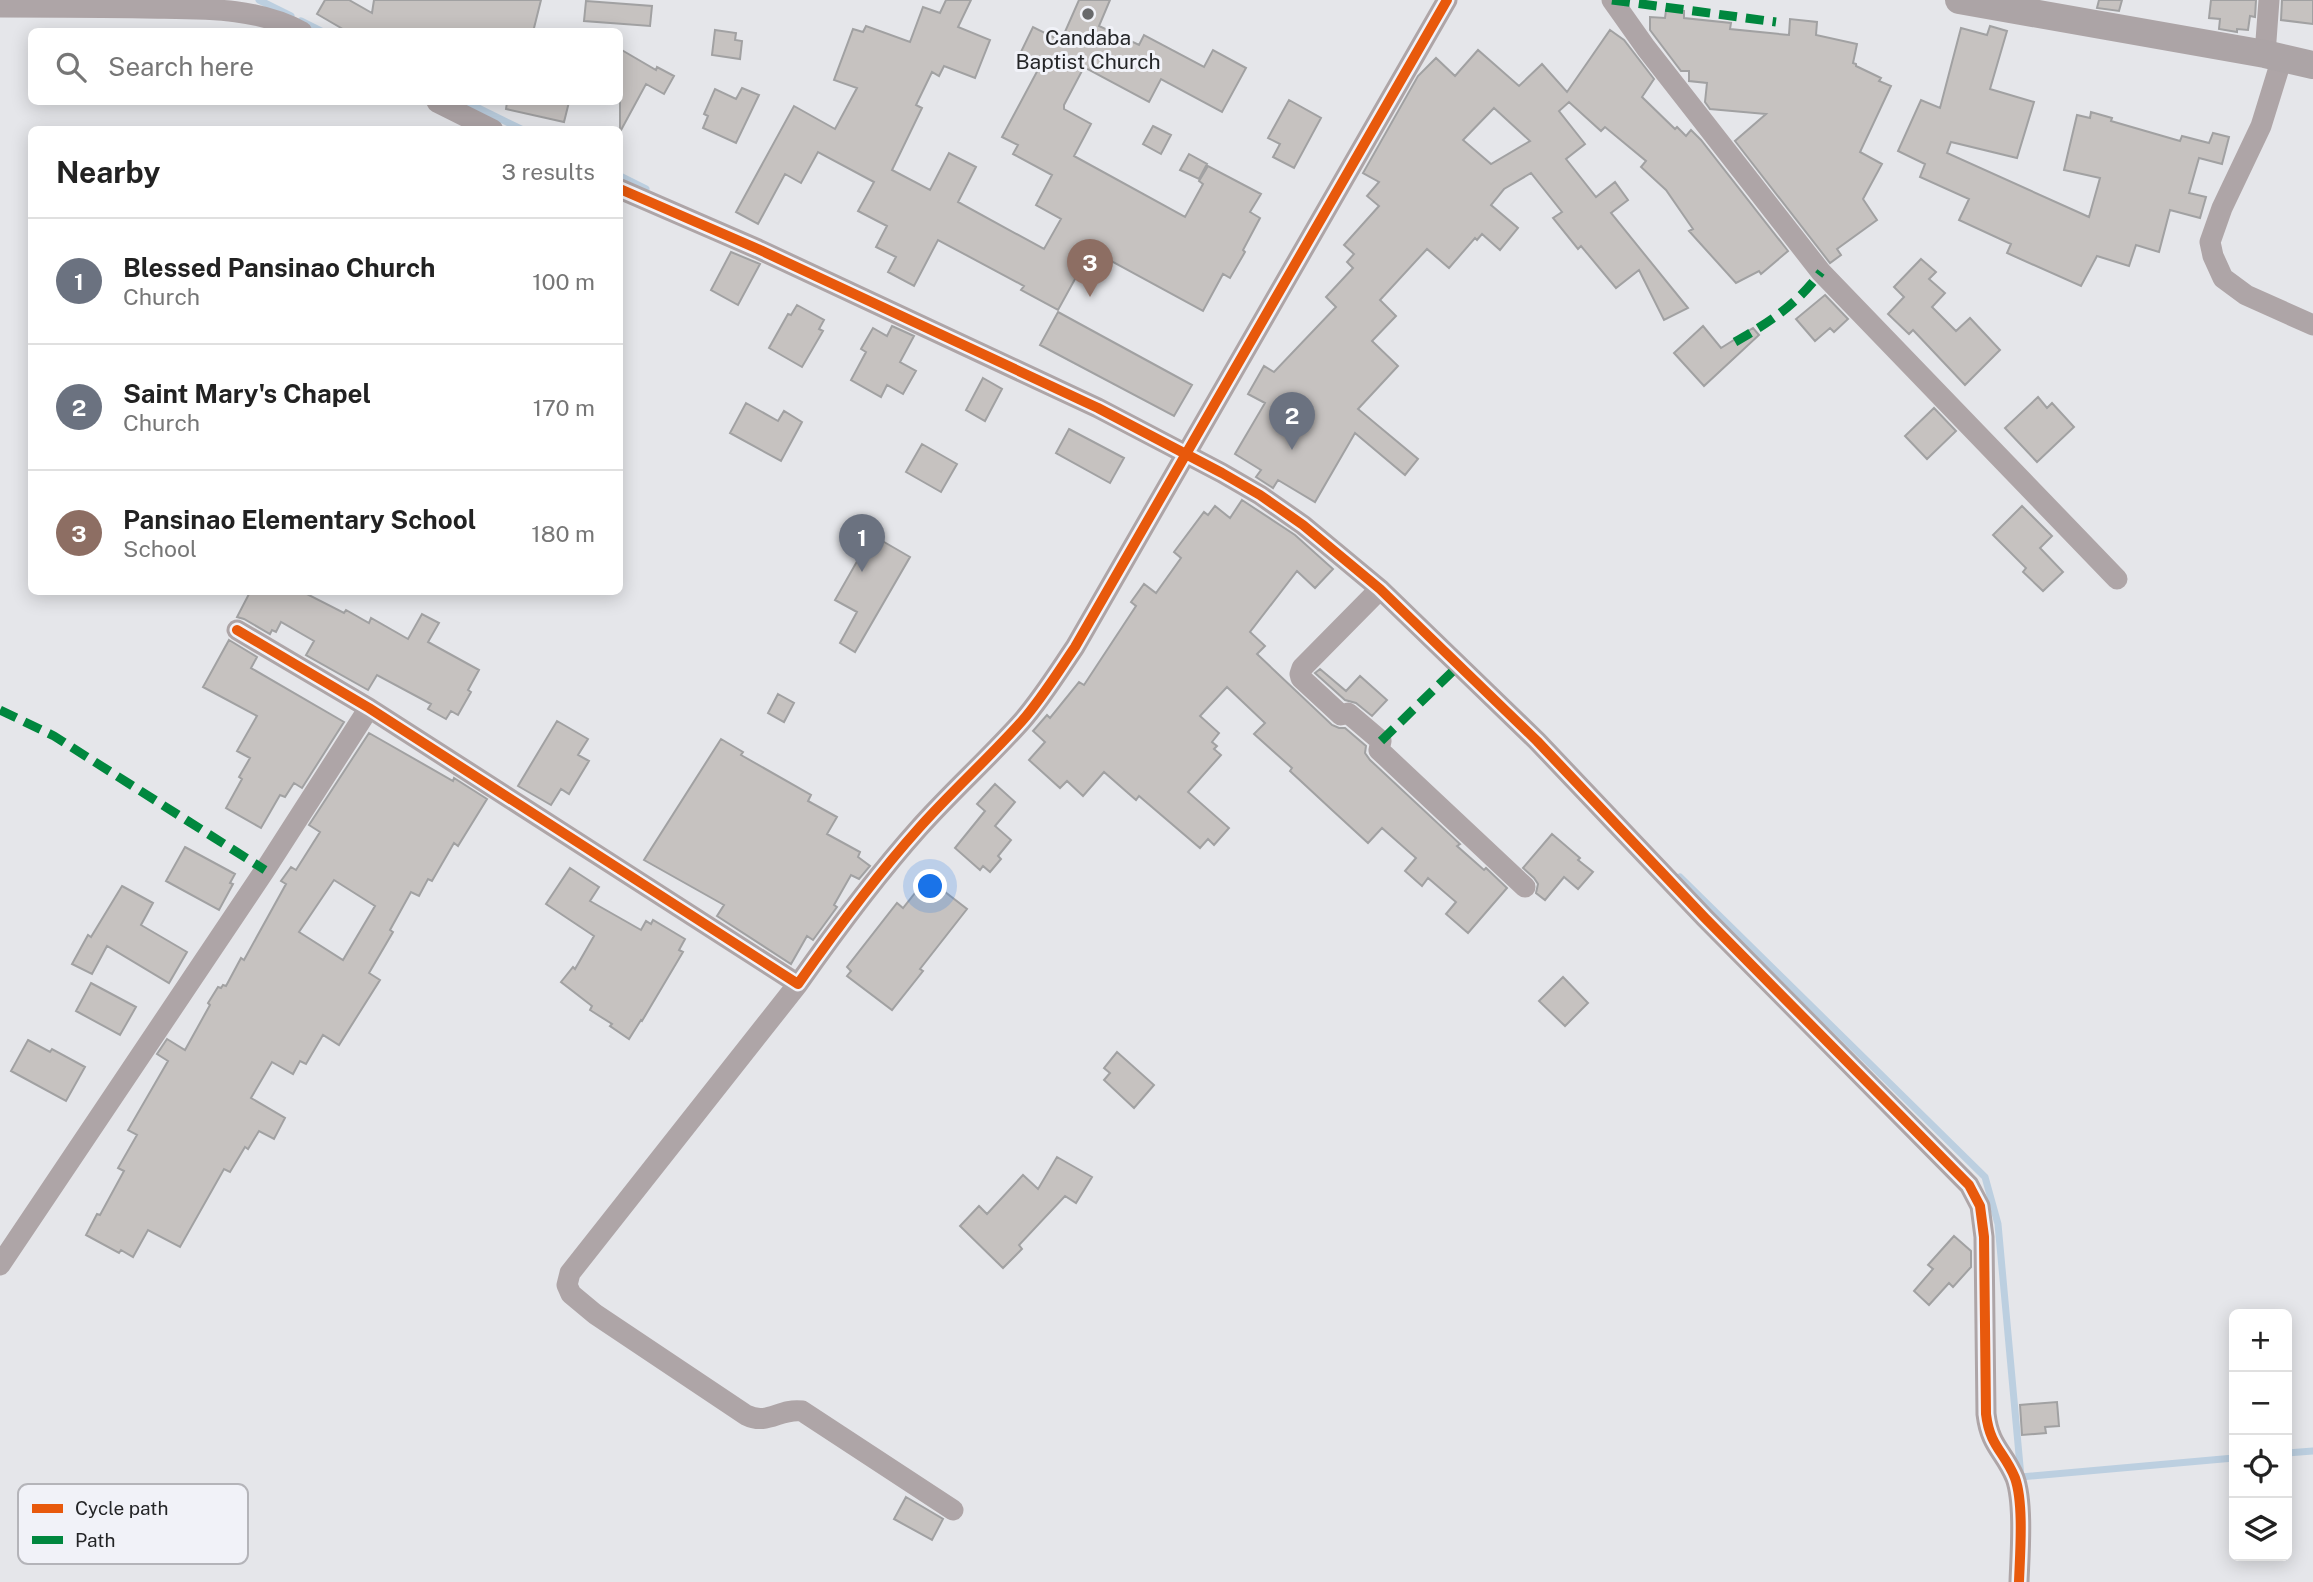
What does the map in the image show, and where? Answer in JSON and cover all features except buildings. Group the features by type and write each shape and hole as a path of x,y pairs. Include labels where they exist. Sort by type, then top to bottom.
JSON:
{"main road":[{"path":"1959,0 2313,65"}],"street":[{"path":"953,1510 802,1411 783,1411 765,1420 746,1415 596,1314 571,1294 567,1284 570,1273 798,984 854,906 890,862 1040,698 1074,647 1447,0"},
{"path":"1612,0 1646,48 1821,272 2117,579"},
{"path":"2269,0 2274,56 2261,126 2222,208 2210,242 2223,278 2246,295 2313,325"},
{"path":"0,7 236,11 264,16 292,28"},
{"path":"442,105 485,126"},
{"path":"623,190 758,249 1086,402 1260,495 1303,525 1380,589 1537,741 1705,918 1969,1185 1980,1206 1984,1237 1988,1432 2014,1478 2019,1495 2019,1582"},
{"path":"1380,589 1302,668 1301,678 1341,715 1348,713 1381,741 1378,750 1525,887"},
{"path":"237,630 369,708 798,984"},
{"path":"0,1265 265,870 369,708"}],"waterway":[{"path":"259,0 291,16"},
{"path":"301,21 315,28"},
{"path":"472,105 515,126"},
{"path":"623,178 646,189"},
{"path":"1680,877 1985,1177 1998,1224 2021,1477 2229,1458"},
{"path":"2292,1453 2313,1451"}],"marked path":[{"path":"1612,0 1776,22"},
{"path":"1735,342 1782,312 1821,272"},
{"path":"1381,741 1459,665"},
{"path":"0,710 54,736 265,870"}],"cycle path":[{"path":"237,630 369,708 798,984 887,865 1022,721 1075,647 1447,0"},
{"path":"623,190 758,249 1098,408 1260,495 1303,525 1380,589 1537,741 1705,918 1969,1185 1980,1206 1984,1237 1986,1414 1994,1442 2011,1469 2018,1488 2021,1529 2019,1582"}],"place":[{"name":"Candaba Baptist Church","path":"1088,14"},
{"name":"Pansinao Elementary School","path":"1090,297"},
{"name":"Saint Mary's Chapel","path":"1292,450"},
{"name":"Blessed Pansinao Church","path":"862,572"}]}
